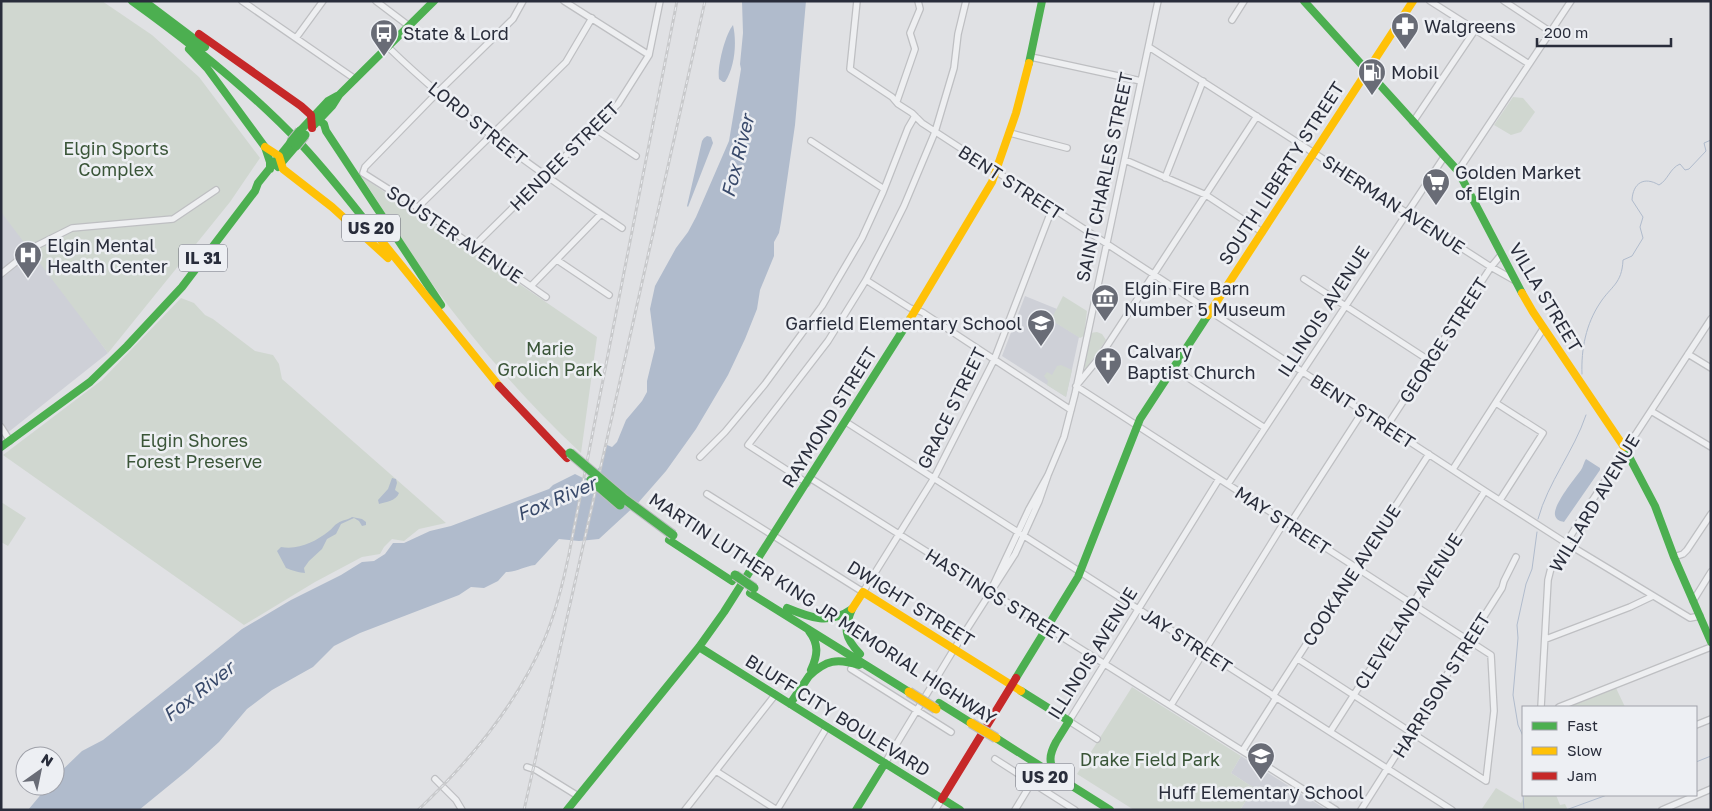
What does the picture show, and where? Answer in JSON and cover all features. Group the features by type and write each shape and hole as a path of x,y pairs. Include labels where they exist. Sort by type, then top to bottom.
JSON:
{"main road":[{"name":"MARTIN LUTHER KING JR MEMORIAL HIGHWAY","path":"132,1 225,71 290,133 338,188 505,393 568,455 671,538 805,627 878,672 911,689"},
{"name":"MARTIN LUTHER KING JR MEMORIAL HIGHWAY","path":"144,1 195,39 252,88 328,166 515,395 568,455"},
{"path":"149,1 180,20 301,106 311,115 314,122 323,122 326,131 441,304"},
{"name":"IL 31","path":"1,446 90,382 127,346 182,287 255,191 258,183 314,122 328,101 339,95 434,1"},
{"name":"RAYMOND STREET","path":"567,810 699,647 724,612 846,422 985,195 1010,133 1031,57 1042,1"},
{"name":"VILLA STREET","path":"1304,1 1458,171 1514,280 1626,450 1646,488 1711,642"},
{"name":"SOUTH LIBERTY STREET","path":"942,799 1081,571 1137,425 1413,1"},
{"path":"156,18 207,68 265,147 280,160 283,168 385,255 441,315"},
{"path":"265,147 270,162 270,169"},
{"name":"IL 31","path":"255,191 262,187 280,160"},
{"name":"MARTIN LUTHER KING JR MEMORIAL HIGHWAY","path":"752,590 787,608 860,654 1097,810"},
{"name":"GRACE STREET","path":"852,608 863,592"},
{"name":"DWIGHT STREET","path":"863,592 1069,721"},
{"path":"787,608 807,616 825,620 845,615 852,608"},
{"path":"852,608 845,631 852,646 860,654"},
{"path":"790,704 809,676 816,660 817,645 814,637 805,627"},
{"name":"BLUFF CITY BOULEVARD","path":"699,647 960,810"},
{"path":"809,676 819,666 828,661 838,660 850,662 878,672"},
{"name":"ILLINOIS AVENUE","path":"1061,780 1049,761 1050,753 1069,721"},
{"name":"MARTIN LUTHER KING JR MEMORIAL HIGHWAY","path":"994,741 1110,810"},
{"name":"SAINT CHARLES STREET","path":"856,810 885,763"}],"street":[{"path":"242,1 355,79"},
{"path":"296,38 323,1"},
{"path":"376,1 409,26"},
{"path":"438,92 513,19 523,1"},
{"path":"564,1 649,54"},
{"name":"HENDEE STREET","path":"474,246 618,104 649,54 660,1"},
{"name":"BENT STREET","path":"857,1 850,70 892,97 935,132 1485,491 1566,543 1690,618 1700,616"},
{"path":"897,101 914,53 915,46 910,33 920,9 918,1"},
{"path":"966,1 958,34 954,68 935,132 904,206 866,280 1071,410"},
{"name":"SAINT CHARLES STREET","path":"885,763 990,592 1022,534 1029,510 1048,475 1064,437 1158,1"},
{"path":"1232,20 1244,1"},
{"path":"1430,1 1529,64"},
{"path":"1504,1 1551,32"},
{"path":"1458,171 1571,1"},
{"path":"417,208 566,62 592,18"},
{"path":"1413,122 1476,30"},
{"name":"LORD STREET","path":"388,47 438,92 546,177 622,228"},
{"name":"SHERMAN AVENUE","path":"1149,47 1514,280"},
{"path":"1031,57 1142,81"},
{"path":"1165,178 1203,81"},
{"name":"SOUSTER AVENUE","path":"438,92 365,167 364,172 546,296"},
{"path":"700,457 725,432 802,336 846,267 862,238 908,128 915,116"},
{"path":"1076,386 1099,358 1257,116"},
{"path":"594,128 636,156"},
{"path":"1010,133 1067,148"},
{"path":"811,141 884,189"},
{"name":"ILLINOIS AVENUE","path":"1228,484 1444,157"},
{"path":"1125,160 1206,195 1262,232"},
{"path":"1,274 36,246 72,228 173,219 216,190"},
{"name":"GRACE STREET","path":"863,592 934,478 994,360 1052,208"},
{"path":"531,286 601,214"},
{"name":"GEORGE STREET","path":"1387,426 1491,267 1501,255"},
{"path":"557,260 609,295"},
{"path":"1304,279 1430,361"},
{"name":"HASTINGS STREET","path":"866,280 828,341 748,445 899,535 1336,810"},
{"name":"WILLARD AVENUE","path":"1541,706 1550,573 1566,543 1711,318"},
{"path":"1453,469 1544,328"},
{"path":"1688,354 1711,368"},
{"path":"1173,368 1265,428"},
{"name":"MAY STREET","path":"1076,386 1491,655 1494,711 1486,781 1410,733"},
{"path":"1496,403 1543,433 1500,500"},
{"path":"1651,410 1711,446"},
{"path":"1171,705 1287,523 1363,411"},
{"name":"JAY STREET","path":"846,422 1452,810"},
{"path":"1,427 10,441"},
{"name":"COOKANE AVENUE","path":"1243,750 1298,659 1429,454"},
{"name":"ILLINOIS AVENUE","path":"1069,721 1219,479"},
{"name":"CLEVELAND AVENUE","path":"1330,732 1485,491"},
{"name":"DWIGHT STREET","path":"707,494 863,592"},
{"path":"1674,557 1683,554 1687,550 1711,514"},
{"name":"HARRISON STREET","path":"1361,810 1469,642 1502,588 1516,557"},
{"path":"1693,601 1711,572"},
{"path":"1546,639 1630,607 1653,596"},
{"path":"1562,706 1711,647"},
{"path":"1298,659 1410,733"},
{"path":"851,669 951,732"},
{"path":"685,810 775,695"},
{"path":"1697,725 1711,719"},
{"name":"DWIGHT STREET","path":"1069,721 1097,739"},
{"path":"716,771 777,810 827,727"},
{"path":"996,759 1074,810"},
{"path":"526,766 536,770 578,796"},
{"path":"435,779 456,800 462,810"},
{"path":"1015,810 1032,782"},
{"path":"1697,796 1711,790"},
{"path":"1662,810 1696,796"},
{"name":"SOUTH LIBERTY STREET","path":"935,810 942,799"}],"shaded area":[{"name":"Elgin Mental Health Center","path":"1,206 108,353 1,438"},
{"name":"Garfield Elementary School","path":"1025,296 1057,309 1052,320 1079,337 1066,397 1002,356"},
{"name":"Huff Elementary School","path":"1241,756 1327,810 1240,810 1254,788 1231,773"}],"green space":[{"name":"Elgin Sports Complex","path":"1,1 102,1 152,35 199,77 260,158 230,202 108,353 1,212"},
{"path":"1513,97 1523,98 1535,112 1521,132 1511,135 1494,125"},
{"name":"Marie Grolich Park","path":"361,176 597,337 581,453 520,392 465,327 421,268"},
{"path":"1063,296 1087,311 1084,336 1080,338 1051,320"},
{"name":"Elgin Shores Forest Preserve","path":"181,298 194,303 205,315 255,351 273,355 279,364 282,379 446,523 419,529 404,541 392,539 380,554 362,557 315,582 244,625 3,455 102,380"},
{"path":"1097,332 1102,334 1106,340 1084,372 1090,333"},
{"path":"1061,365 1072,370 1066,397 1047,385 1048,381 1044,376 1047,372 1052,375 1057,366"},
{"path":"1,502 26,518 8,546 1,542"},
{"name":"Drake Field Park","path":"1132,687 1241,756 1231,773 1254,788 1240,810 1134,810 1077,774"},
{"path":"1616,688 1625,706 1571,706"},
{"path":"1496,788 1521,803 1524,796 1556,796 1560,805 1565,804 1568,810 1481,810"}],"water":[{"name":"Fox River","path":"742,1 806,1 795,125 779,233 774,242 774,256 760,290 757,309 728,375 696,429 666,471 638,503 599,539 579,541 559,539 535,565 506,572 498,581 484,588 471,587 459,595 360,633 334,646 313,667 272,690 247,709 219,742 139,810 28,810 40,796 65,796 65,767 82,751 103,740 242,629 362,562 374,561 385,554 393,543 404,543 430,531 451,526 549,489 575,474 587,478 601,466 607,445 612,447 617,442 626,420 647,392 647,381 655,348 650,309 655,286 696,217 729,141 741,69"},
{"path":"733,25 735,47 733,62 725,82 723,82 719,79 720,59 727,36"},
{"path":"707,136 711,137 713,143 688,207 702,141"},
{"path":"1586,459 1600,468 1600,470 1564,522 1560,521 1555,515 1557,505 1581,470"},
{"path":"392,478 396,479 395,490 399,493 398,496 388,502 379,504 378,500 388,489"},
{"path":"352,517 362,519 366,522 366,525 362,526 354,518 341,524 336,534 327,539 322,549 309,561 304,568 305,573 286,568 277,551 281,547 288,548 312,542 324,535 335,525"}],"waterway":[{"path":"1582,374 1582,355 1591,319 1604,297 1618,280 1623,260 1632,256 1643,238 1640,227 1643,217 1632,200 1637,185 1644,181 1654,182 1659,185 1680,164 1685,170 1689,169 1706,151 1704,143 1711,140"},
{"path":"1538,519 1542,505 1575,441 1586,415"},
{"path":"1522,734 1518,725 1513,695 1518,638 1517,625 1526,584 1532,569 1537,532"},
{"path":"1697,762 1711,756"},
{"path":"1523,796 1524,810"},
{"path":"1566,810 1604,796"}],"railway":[{"path":"418,810 456,772 491,731 534,663 553,618 569,554 677,1"},
{"path":"524,810 705,1"}],"traffic: fast":[{"path":"132,1 177,34 262,105 310,153 367,223"},
{"path":"144,1 205,47"},
{"path":"314,125 332,106 339,95 434,1"},
{"path":"1029,63 1042,1"},
{"path":"1304,1 1458,171 1522,293"},
{"path":"189,49 207,68 265,147 270,162 270,169"},
{"path":"300,131 328,101 337,96"},
{"path":"318,120 324,124 326,131 441,305"},
{"path":"291,142 300,131"},
{"path":"296,146 305,135"},
{"path":"1,447 90,382 127,346 182,287 255,191 258,183 291,142"},
{"path":"278,167 296,146"},
{"path":"1016,678 1078,577 1140,419 1208,315"},
{"path":"567,810 699,647 724,612 910,319"},
{"path":"1624,447 1655,506 1674,557 1711,642"},
{"path":"570,453 623,498 673,535"},
{"path":"591,480 620,505"},
{"path":"669,540 732,581"},
{"path":"735,575 754,588"},
{"path":"750,593 909,692"},
{"path":"787,608 804,615 820,618 836,617 852,609"},
{"path":"852,609 847,623 847,633 851,643 860,654"},
{"path":"809,631 816,645 815,659 811,670"},
{"path":"699,647 960,810"},
{"path":"809,676 832,662 838,661 859,665"},
{"path":"790,704 809,676"},
{"path":"1021,691 1069,721 1056,742"},
{"path":"939,703 971,723"},
{"path":"996,738 1110,810"},
{"path":"1056,742 1050,759 1057,775"},
{"path":"856,810 885,763"}],"traffic: slow":[{"path":"1208,315 1413,1"},
{"path":"910,319 992,182 1016,113 1029,63"},
{"path":"265,147 279,156 283,169 332,207 388,258"},
{"path":"367,223 499,386"},
{"path":"1522,293 1624,447"},
{"path":"852,609 863,592 1021,691"},
{"path":"909,692 936,709"},
{"path":"971,723 996,738"}],"traffic: jam":[{"path":"199,34 301,106 311,115 312,128"},
{"path":"499,386 567,458"},
{"path":"942,799 1016,678"}],"place":[{"name":"Walgreens","path":"1405,50"},
{"name":"State & Lord","path":"384,57"},
{"name":"Mobil","path":"1372,96"},
{"name":"Golden Market of Elgin","path":"1436,206"},
{"name":"Elgin Mental Health Center","path":"28,279"},
{"name":"Elgin Fire Barn Number 5 Museum","path":"1105,322"},
{"name":"Garfield Elementary School","path":"1041,347"},
{"name":"Calvary Baptist Church","path":"1108,385"},
{"name":"Huff Elementary School","path":"1261,780"}]}
